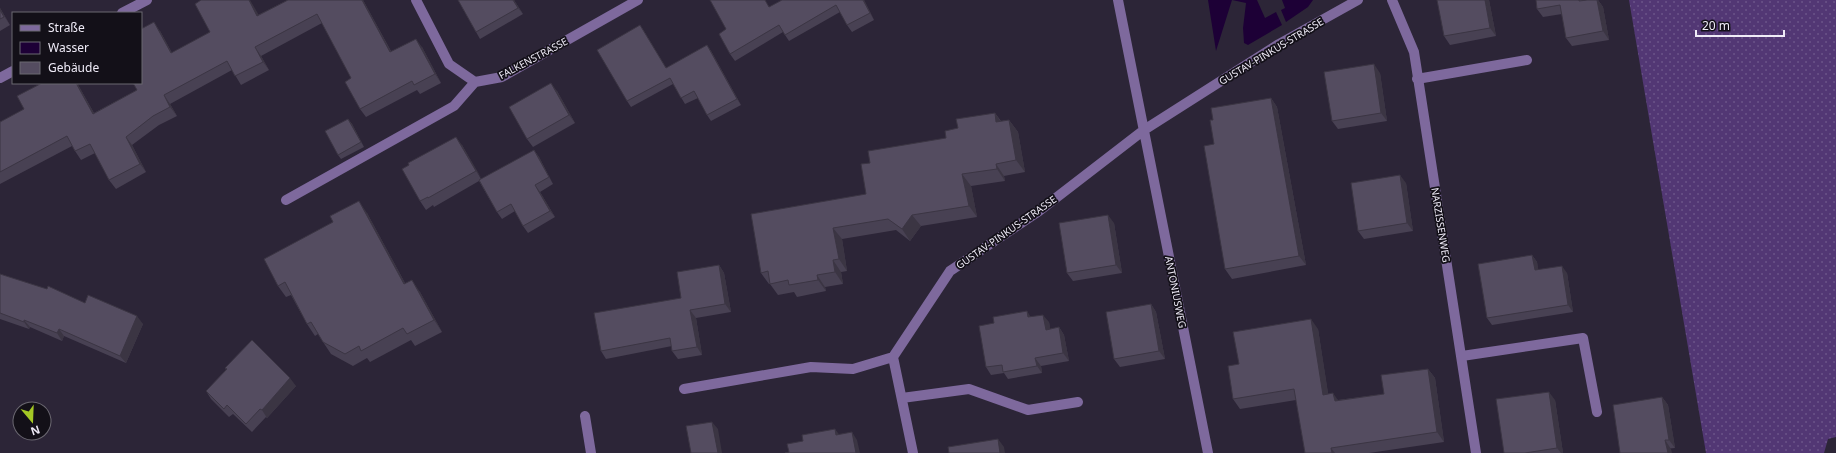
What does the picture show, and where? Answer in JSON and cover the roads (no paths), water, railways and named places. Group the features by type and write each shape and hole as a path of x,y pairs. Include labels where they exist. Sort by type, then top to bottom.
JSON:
{"street":[{"path":"124,12 147,0"},
{"path":"286,200 454,106 475,82 449,64 416,0"},
{"name":"FALKENSTRASSE","path":"475,82 502,77 638,0"},
{"path":"1118,0 1144,130"},
{"name":"GUSTAV-PINKUS-STRASSE","path":"893,357 950,271 1039,210 1144,130 1279,44 1337,5 1358,0"},
{"name":"NARZISSENWEG","path":"1392,0 1414,52 1476,453"},
{"path":"1417,79 1527,60"},
{"path":"0,78 12,72"},
{"name":"ANTONIUSWEG","path":"1144,130 1208,453"},
{"path":"1462,356 1583,338 1597,412"},
{"path":"684,389 811,367 853,369 893,357 913,453"},
{"path":"902,398 968,390 1028,410 1078,402"},
{"path":"585,416 591,453"}],"water":[{"path":"1208,0 1232,0 1216,51"},
{"path":"1232,0 1257,0 1265,18 1276,12 1282,25 1248,45 1244,43 1243,28 1246,3"},
{"path":"1282,0 1313,0 1308,7 1286,22 1281,10 1285,8"}]}
